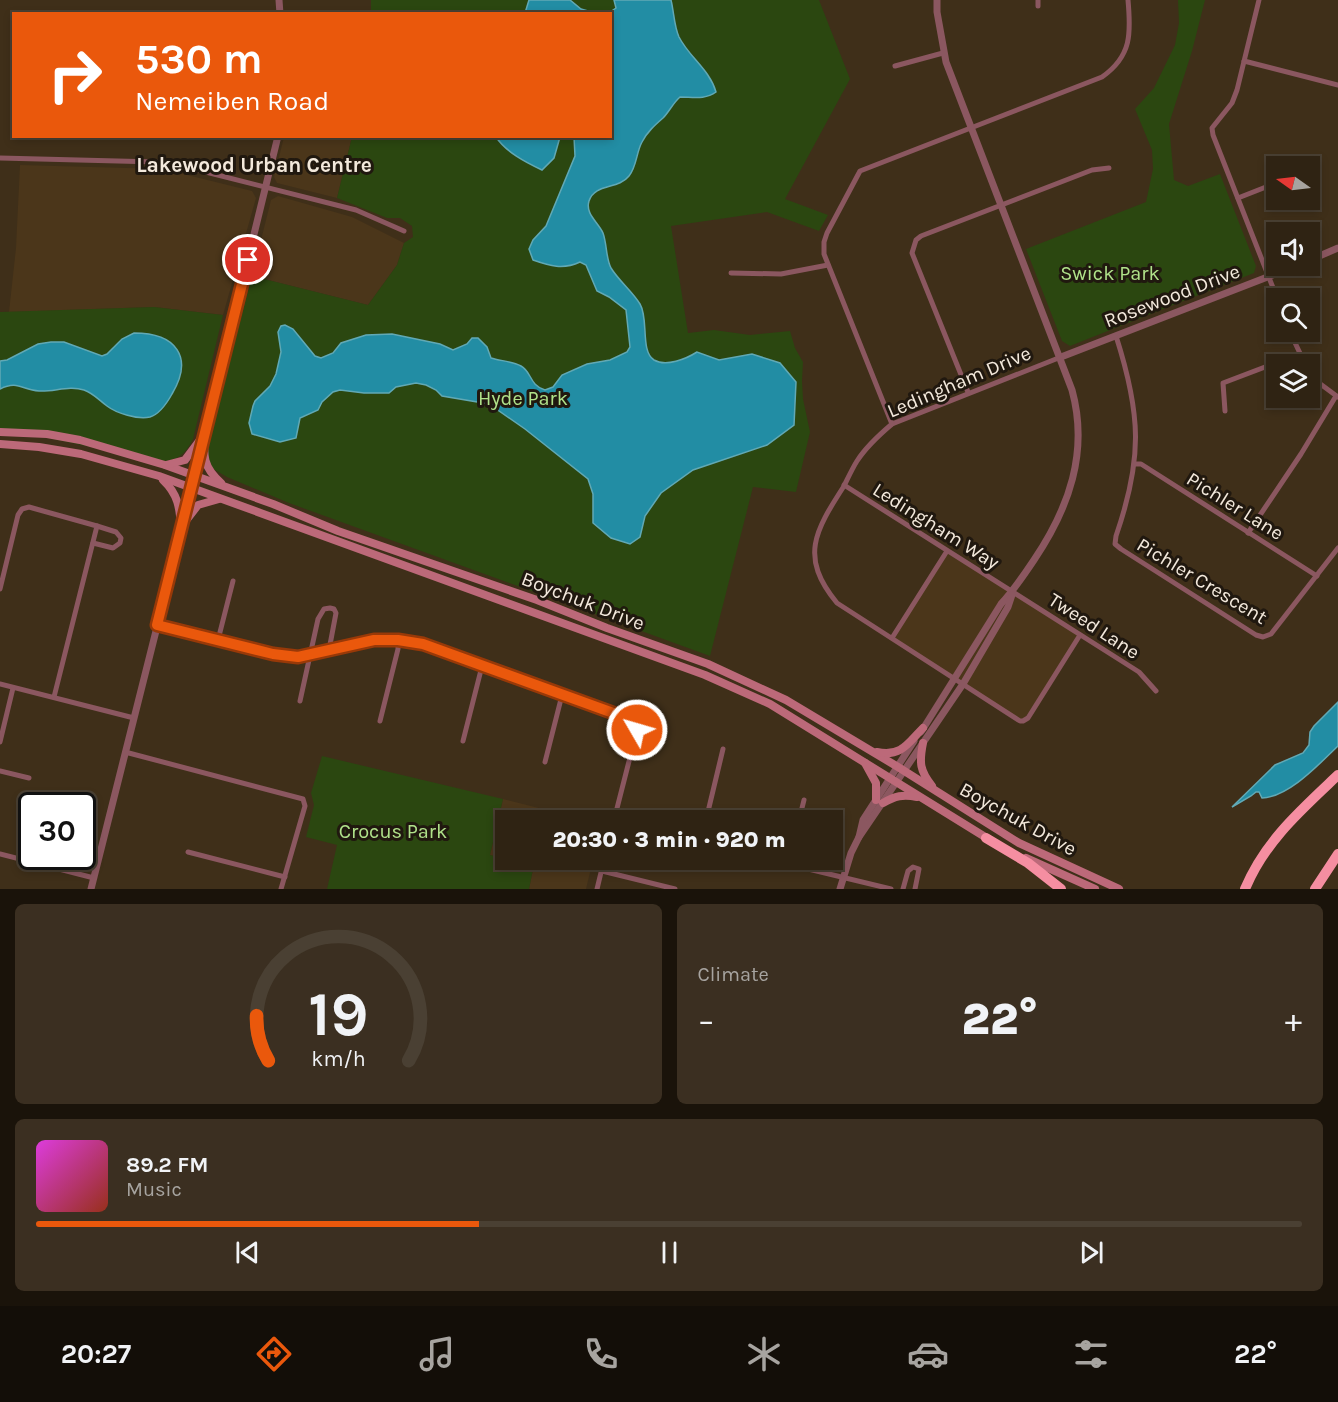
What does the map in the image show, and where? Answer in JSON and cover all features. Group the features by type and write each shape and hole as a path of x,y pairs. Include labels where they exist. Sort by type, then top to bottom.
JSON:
{"highway":[{"path":"1244,889 1264,852 1282,828 1338,775"},
{"path":"986,838 1028,863 1061,889"},
{"path":"1315,889 1338,854"}],"main road":[{"name":"Boychuk Drive","path":"0,432 47,434 80,440 165,465 338,531 537,600 708,664 786,700 1019,843 1119,889"},
{"path":"165,465 185,460 205,433"},
{"path":"205,433 205,461 213,476 224,486"},
{"name":"Boychuk Drive","path":"0,444 39,447 81,454 159,476 739,689 770,704 863,760 986,838 1095,889"},
{"path":"159,476 176,495 180,507 181,528"},
{"path":"181,528 198,505 206,501 222,499"},
{"path":"870,750 894,754 901,751 923,728"},
{"path":"923,744 920,759 922,769 938,794"},
{"path":"863,760 876,783 879,801 906,795 933,805"}],"street":[{"path":"901,769 954,678 1001,604 1013,592 1060,517 1070,491 1078,445 1076,405 1061,357 1018,252 943,53 936,12 937,0"},
{"path":"892,424 824,254 826,235 860,171 1102,77 1120,61 1128,43 1130,22 1128,0"},
{"path":"1259,0 1232,103 1212,128 1266,271"},
{"path":"895,66 943,53"},
{"path":"1244,61 1338,85"},
{"path":"92,889 278,138"},
{"path":"0,158 157,162 185,166 356,210 404,231"},
{"path":"968,392 912,253 913,246 921,236 1092,170 1109,168"},
{"path":"1238,198 1266,187"},
{"path":"1320,256 1338,248"},
{"path":"731,273 781,274 828,265"},
{"path":"1268,276 1273,288"},
{"name":"Rosewood Drive","path":"1061,357 1268,276"},
{"name":"Pichler Crescent","path":"1116,336 1128,374 1136,417 1132,485 1115,544 1256,635 1263,637 1271,634 1338,548"},
{"path":"1294,342 1299,354"},
{"name":"Ledingham Drive","path":"1061,357 892,424 862,454 824,517 814,550 819,577 825,589 837,603 1023,722 1032,712 1080,635"},
{"path":"1225,411 1223,383 1266,367"},
{"path":"1248,533 1337,396 1320,384"},
{"name":"Pichler Lane","path":"1135,464 1141,464 1317,576"},
{"name":"Ledingham Way","path":"844,485 1013,592"},
{"path":"0,589 18,515 22,509 29,507 97,526 116,532 121,538 117,546 113,548 93,543"},
{"path":"54,698 97,526"},
{"path":"892,638 947,551"},
{"path":"218,640 233,580"},
{"path":"840,889 850,853 879,801 901,769 923,744 963,684 1008,608 1013,592"},
{"name":"Tweed Lane","path":"1013,592 1139,672 1156,691"},
{"path":"300,701 321,613 324,609 330,608 336,613 328,650"},
{"path":"157,625 273,654 298,657 368,641 398,640 423,644 636,722 637,730 617,810"},
{"path":"380,721 398,640"},
{"path":"463,741 482,666"},
{"path":"0,684 134,718"},
{"path":"0,741 13,688"},
{"path":"545,762 562,695"},
{"path":"708,810 723,749"},
{"path":"125,752 303,799 305,806 281,889"},
{"path":"0,771 29,778"},
{"path":"802,810 804,800"},
{"path":"188,852 285,877"},
{"path":"0,854 94,878"},
{"path":"903,889 908,871 913,867 920,870 915,889"},
{"path":"817,870 891,889"},
{"path":"597,889 602,871 675,889"}],"shaded area":[{"path":"284,138 352,138 337,198 277,183 274,177"},
{"path":"20,165 163,169 252,191 256,198 223,315 154,307 9,312 16,248"},
{"path":"278,196 352,217 404,243 397,265 368,305 252,276 271,200"},
{"path":"947,551 1080,635 1023,721 892,638"},
{"path":"503,799 546,810 500,810"},
{"path":"495,833 495,856 490,855"},
{"path":"533,870 591,870 586,889 529,889"}],"green space":[{"name":"Hyde Park","path":"371,0 819,0 850,79 785,199 828,215 819,231 767,212 671,226 688,333 714,330 750,335 790,331 795,348 803,362 803,399 810,432 796,492 753,487 710,656 289,503 227,477 210,467 207,450 252,276 368,305 397,265 404,243 413,237 412,226 400,218 387,218 337,198 352,138 612,138 612,12 371,12"},
{"name":"Swick Park","path":"1178,0 1205,0 1169,124 1174,180 1188,186 1220,174 1256,266 1254,273 1070,346 1062,341 1026,249 1146,202 1153,169 1152,150 1135,109 1154,88 1175,45 1179,23"},
{"path":"154,307 223,315 193,439 179,456 175,459 158,461 0,428 0,312"},
{"name":"Crocus Park","path":"322,756 503,799 500,810 495,810 495,833 490,855 495,856 495,870 533,870 529,889 327,889 337,845 306,837 314,805 311,793"}],"water":[{"path":"529,0 570,0 581,9 592,12 525,12"},
{"path":"614,0 671,0 679,37 709,77 716,92 703,97 680,97 644,138 629,176 592,195 588,206 603,233 609,264 643,310 647,350 654,360 670,362 697,352 719,360 752,354 780,363 796,382 794,425 767,445 693,470 661,493 645,516 640,537 630,544 611,538 593,523 593,494 588,479 525,429 489,404 442,396 426,385 416,383 396,387 389,393 340,390 333,392 322,402 318,410 300,418 296,438 280,442 252,434 249,423 253,406 270,386 276,374 281,352 278,332 281,326 285,325 293,329 315,356 321,358 333,353 341,343 366,335 392,334 440,344 453,350 467,344 472,338 478,338 487,347 491,358 521,366 536,385 545,390 553,387 562,375 587,364 610,360 627,352 630,347 626,310 597,291 586,265 580,262 562,266 545,264 533,260 529,249 533,240 546,226 575,156 574,138 612,138 610,12 616,8"},
{"path":"497,138 560,138 554,158 542,170 510,152"},
{"path":"134,333 161,337 177,350 181,358 178,381 172,394 154,416 139,418 121,413 111,409 84,390 67,388 39,391 16,385 0,389 0,361 7,360 38,344 64,342 102,356 122,339"},
{"path":"1338,702 1338,746 1313,770 1283,792 1262,798 1259,792 1256,792 1232,807 1275,765 1303,753 1309,745 1310,732 1314,726"}],"district":[{"name":"Lakewood Urban Centre","path":"254,165"}],"route":[{"path":"248,260 157,625 273,654 298,657 374,640 398,640 423,644 627,718 636,722 637,730"}]}
